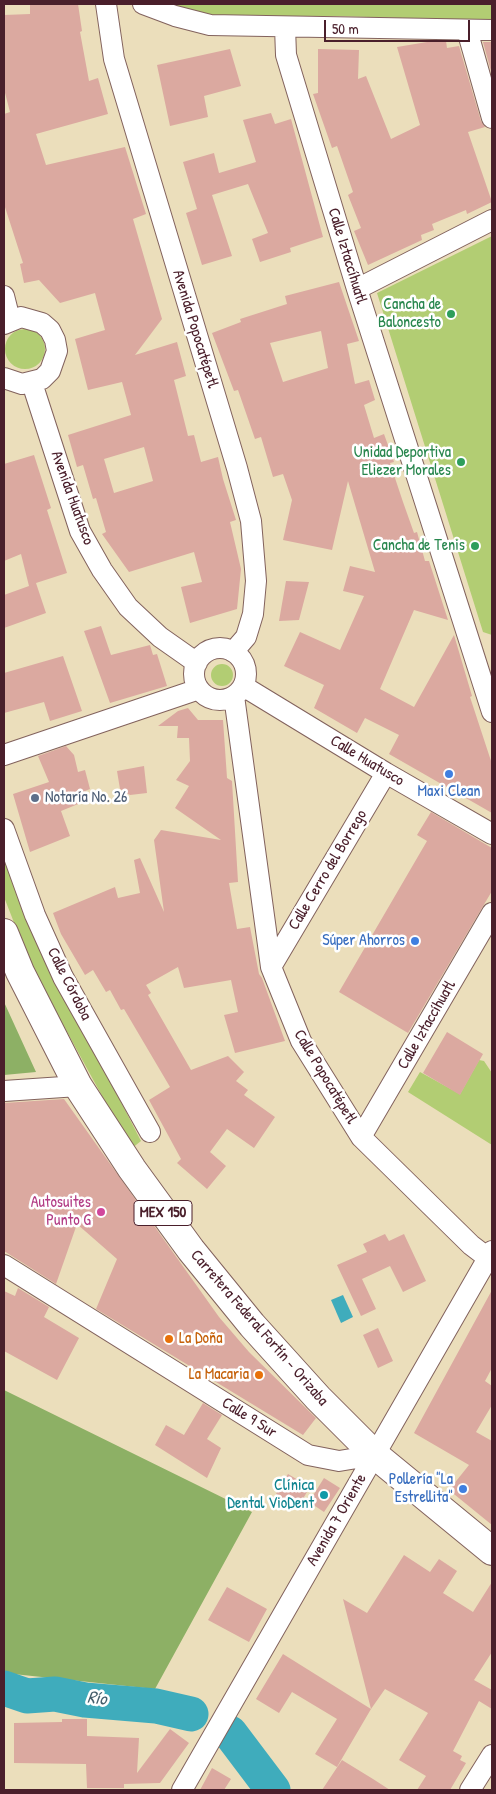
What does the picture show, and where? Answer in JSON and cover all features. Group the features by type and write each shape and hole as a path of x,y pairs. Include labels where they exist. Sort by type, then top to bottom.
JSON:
{"main road":[{"name":"Carretera Federal Fortín - Orizaba","path":"4,933 20,972 78,1086 132,1169 191,1250 258,1332 318,1398 375,1455"},
{"name":"MEX 150","path":"375,1455 492,1551"}],"street":[{"name":"Avenida Popocatépetl","path":"106,4 114,59 238,468 251,521 256,581 253,614 246,637 234,652"},
{"path":"143,4 175,16 210,25 492,30"},
{"name":"Calle Iztaccíhuatl","path":"285,27 286,55 357,288 492,712"},
{"path":"467,30 492,118"},
{"path":"357,288 492,220"},
{"path":"4,296 7,322 21,317 42,323 55,340 57,350 53,366 42,379 22,384 4,378"},
{"name":"Avenida Huatusco","path":"32,383 80,531 102,570 128,607 160,637 197,663"},
{"path":"217,649 234,652 243,663 246,671 238,691 219,700 204,694 199,689 194,676 197,663 209,651 217,649"},
{"path":"4,755 199,689"},
{"name":"Calle Huatusco","path":"238,691 492,834"},
{"name":"Calle Popocatépetl","path":"238,691 271,967 301,1041 361,1137 471,1245 491,1257"},
{"name":"Calle Cerro del Borrego","path":"271,967 386,773"},
{"name":"Calle Córdoba","path":"4,829 35,915 63,977 150,1132"},
{"name":"Calle Iztaccíhuatl","path":"361,1137 492,913"},
{"path":"4,1091 78,1086"},
{"name":"Avenida 7 Oriente","path":"182,1790 491,1257"},
{"name":"Calle 9 Sur","path":"4,1265 308,1454 339,1461 375,1455"},
{"path":"470,1790 492,1754"}],"green space":[{"path":"163,4 492,4 492,21 337,16 239,19 175,9"},
{"name":"Unidad Deportiva Eliezer Morales","path":"492,236 492,635 483,632 377,293"},
{"path":"25,329 36,332 42,338 45,349 42,360 36,366 25,369 14,366 8,360 5,349 8,338 14,332"},
{"path":"222,664 230,667 233,675 230,683 222,686 214,683 211,675 214,667"},
{"path":"4,852 47,958 141,1141 131,1149 31,966 4,897"},
{"path":"4,1002 36,1072 4,1075"},
{"path":"479,1060 484,1061 492,1073 492,1145 408,1092 420,1072 460,1094"},
{"path":"4,1390 252,1512 155,1689 4,1673"}],"water":[{"path":"343,1295 353,1317 341,1323 331,1300"}],"building":[{"path":"30,4 78,4 82,31 80,32 89,81 98,78 108,114 36,134 46,165 125,147 146,214 133,219 162,319 135,355 177,342 186,376 174,380 188,436 194,435 201,462 218,457 236,520 230,522 241,569 237,609 190,623 181,587 202,582 194,552 129,572 102,534 106,532 96,498 93,499 83,465 77,467 68,435 131,415 122,382 88,390 75,339 105,330 95,293 60,303 39,280 24,283 20,264 23,263 4,204 4,114 10,112 4,89 4,15 30,14","holes":["144,447 153,481 114,493 104,459"]},
{"path":"433,41 446,41 447,48 459,46 481,121 485,127 468,132 492,202 467,214 466,210 432,224 434,230 421,235 422,240 368,265 354,231 361,228 348,195 353,192 337,146 332,148 313,94 318,93 318,49 359,50 358,79 366,76 391,139 420,125 397,47"},
{"path":"483,42 492,42 492,75"},
{"path":"230,49 241,86 204,96 208,117 170,126 157,65"},
{"path":"271,113 275,124 291,119 323,237 290,248 291,252 260,262 252,239 268,233 248,184 212,195 232,256 202,265 186,213 197,209 183,162 214,153 219,173 256,162 243,120"},
{"path":"339,282 359,341 347,344 355,384 369,380 375,400 364,405 374,438 384,434 394,462 390,463 403,502 414,533 417,532 425,561 429,561 448,620 414,610 380,689 414,707 454,635 472,696 470,697 492,764 492,813 389,754 399,735 365,718 357,733 314,708 324,685 284,666 300,632 340,650 364,596 343,591 350,566 375,572 348,481 332,550 283,540 292,500 283,474 273,477 261,437 255,439 238,390 234,391 212,333 241,322 240,319 287,304 285,296","holes":["321,331 328,368 283,382 270,343"]},
{"path":"34,455 51,508 47,510 67,573 36,583 46,613 4,628 4,595 29,586 21,554 4,561 4,464"},
{"path":"286,581 309,582 299,620 279,621"},
{"path":"101,626 111,655 150,645 153,655 157,654 167,686 110,703 84,631"},
{"path":"63,656 82,711 50,721 44,702 4,713 4,673"},
{"path":"188,708 198,720 223,720 227,778 232,781 238,882 229,883 237,929 250,927 259,974 285,1041 235,1053 224,1015 238,1012 231,980 184,988 178,967 146,985 151,993 148,995 191,1070 228,1056 244,1072 236,1081 248,1090 244,1095 275,1117 254,1148 227,1129 210,1152 226,1166 207,1189 177,1163 181,1159 149,1100 170,1087 124,1009 121,1010 110,990 106,992 93,970 85,975 61,934 53,913 115,887 118,898 140,893 134,860 140,858 164,912 154,840 161,830 221,840 175,808 189,786 176,780 190,761 189,738 177,738 178,726 158,726 178,711"},
{"path":"66,746 74,755 78,772 85,770 90,789 80,793 83,802 61,811 70,836 30,852 13,794 49,782 38,756"},
{"path":"144,766 147,793 130,795 120,789 117,771"},
{"name":"Súper Ahorros","path":"431,812 492,848 492,891 408,1033 339,992 427,841 417,835"},
{"path":"447,1032 483,1054 460,1095 423,1073"},
{"path":"64,1099 219,1317 249,1352 316,1418 303,1435 96,1309 117,1259 77,1224 56,1284 4,1251 4,1103"},
{"path":"385,1234 389,1241 404,1234 426,1281 403,1292 390,1266 362,1279 376,1309 361,1316 337,1265 367,1252 363,1244"},
{"path":"18,1288 49,1307 44,1317 79,1338 57,1380 4,1351 4,1291 15,1296"},
{"path":"492,1290 492,1368 485,1381 492,1386 492,1405 476,1432 492,1441 492,1525 449,1490 469,1465 414,1433"},
{"path":"378,1328 393,1361 378,1368 363,1335"},
{"path":"203,1403 222,1415 207,1439 221,1448 207,1478 155,1445 166,1425 184,1435"},
{"path":"288,1474 310,1487 298,1507 276,1494"},
{"name":"Clínica Dental VioDent","path":"324,1478 340,1488 324,1512 309,1502"},
{"path":"404,1555 430,1572 439,1559 457,1571 443,1593 473,1612 492,1582 492,1652 474,1680 492,1690 492,1709 479,1701 453,1751 462,1756 460,1760 466,1763 450,1790 417,1790 426,1776 399,1760 428,1713 385,1689 371,1709 343,1599 367,1613"},
{"path":"227,1587 267,1609 249,1642 208,1620"},
{"path":"283,1654 371,1709 337,1767 315,1754 337,1719 292,1692 279,1713 256,1699"},
{"path":"62,1719 87,1719 87,1736 139,1738 137,1773 170,1729 189,1743 160,1783 124,1784 124,1788 87,1788 86,1764 14,1763 14,1723 62,1722"},
{"path":"342,1760 373,1779 390,1790 322,1790"},
{"path":"212,1768 231,1779 224,1790 200,1790"}],"waterway":[{"name":"Río","path":"4,1688 27,1696 55,1694 85,1700 156,1706 191,1714"},
{"name":"Río","path":"230,1733 273,1790"}],"place":[{"name":"Cancha de Baloncesto","path":"451,314"},
{"name":"Unidad Deportiva Eliezer Morales","path":"461,462"},
{"name":"Cancha de Tenis","path":"475,546"},
{"name":"Maxi Clean","path":"449,774"},
{"name":"Notaría No. 26","path":"35,798"},
{"name":"Súper Ahorros","path":"415,941"},
{"name":"Autosuites Punto G","path":"101,1212"},
{"name":"La Doña","path":"169,1339"},
{"name":"La Macaria","path":"259,1375"},
{"name":"Pollería \"La Estrellita\"","path":"463,1489"},
{"name":"Clínica Dental VioDent","path":"324,1495"}]}
